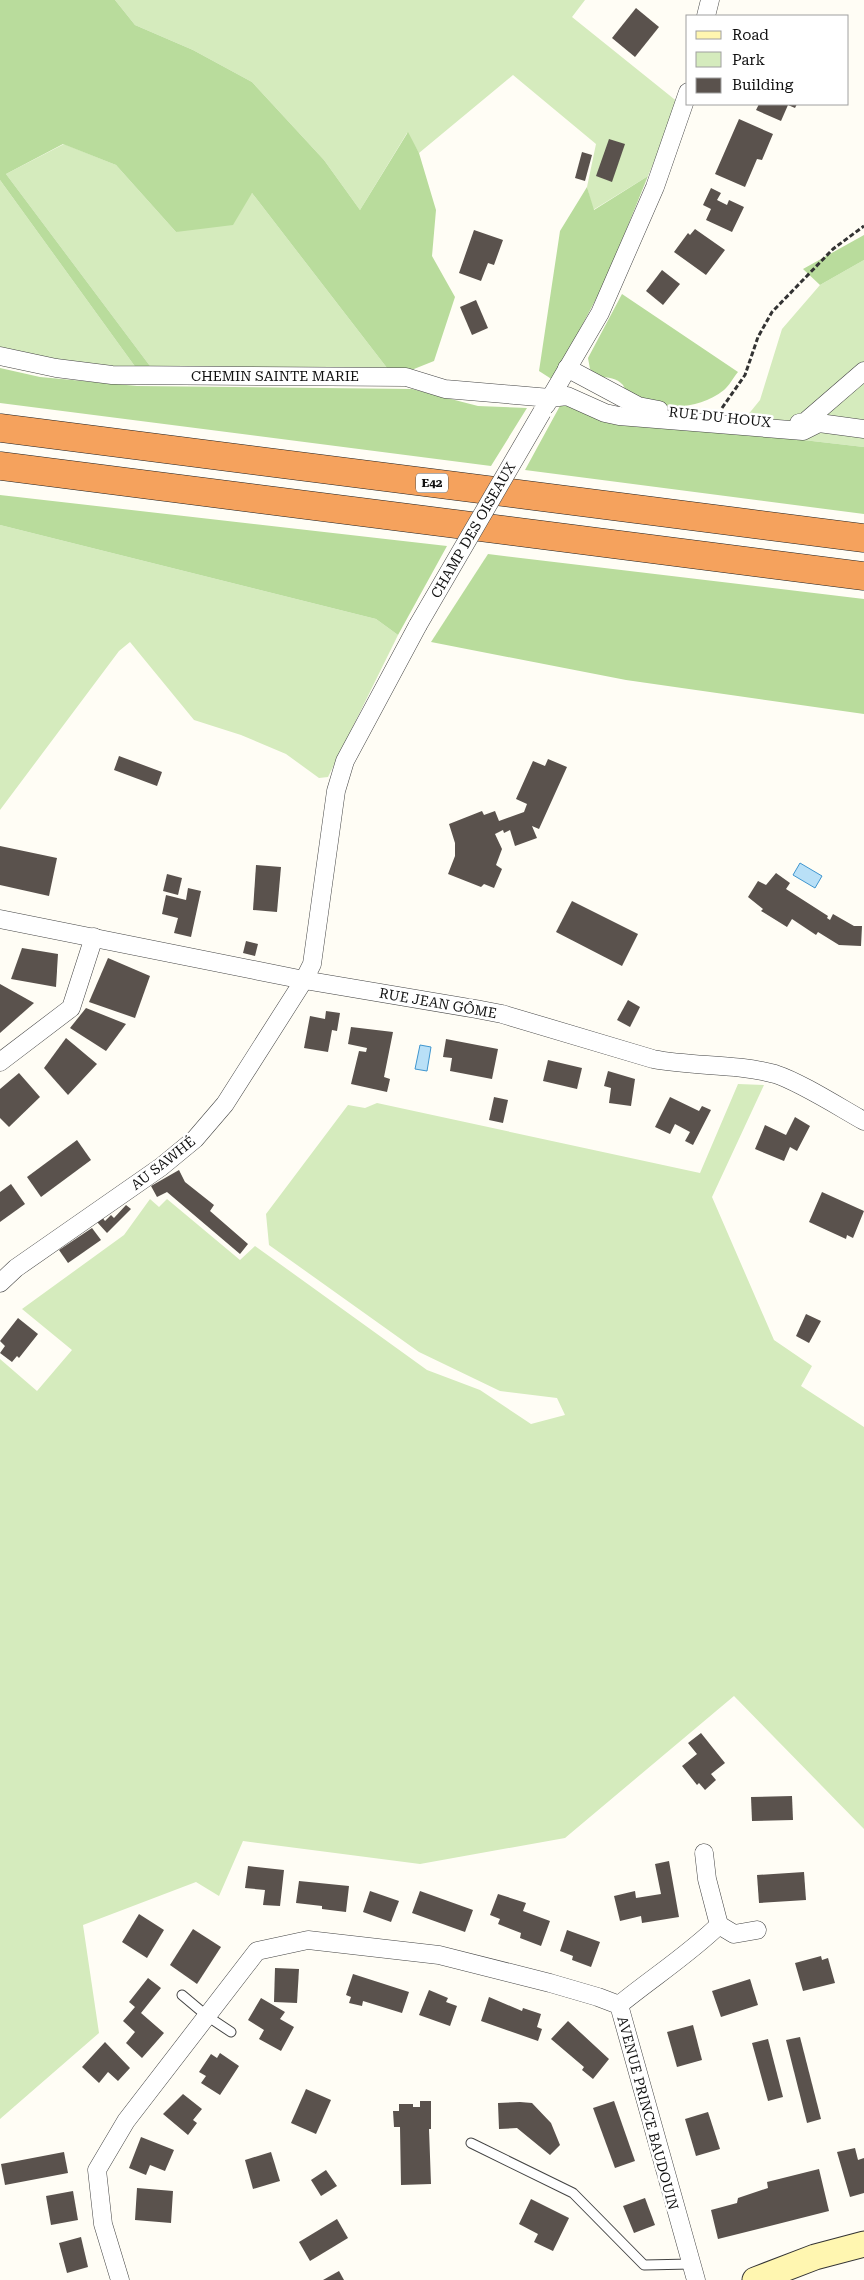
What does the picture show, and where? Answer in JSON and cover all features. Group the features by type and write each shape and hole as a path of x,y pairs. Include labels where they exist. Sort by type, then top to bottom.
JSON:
{"highway":[{"name":"E42","path":"0,428 864,538"},
{"path":"0,466 864,576"}],"main road":[{"path":"754,2280 815,2257 864,2244"}],"street":[{"path":"706,15 710,0"},
{"name":"CHAMP DES OISEAUX","path":"304,980 312,964 336,791 345,761 418,625 600,312 655,187 686,98"},
{"name":"CHEMIN SAINTE MARIE","path":"0,356 56,368 112,375 406,377 445,389 546,405 567,396 605,413 619,416 686,423 803,431 819,423 864,429"},
{"name":"RUE DU HOUX","path":"567,368 638,406 716,417 790,423 805,422 864,371"},
{"name":"RUE JEAN GÔME","path":"0,919 304,980 502,1014 652,1059 673,1063 746,1068 776,1075 864,1120"},
{"path":"0,1062 71,1008 94,937"},
{"name":"AU SAWHÉ","path":"0,1283 16,1268 161,1167 195,1139 225,1104 304,980"},
{"path":"704,1853 707,1880 719,1925 734,1934 757,1930"},
{"name":"AVENUE PRINCE BAUDOUIN","path":"619,2006 650,1979 695,1948 719,1925"},
{"name":"AVENUE PRINCE BAUDOUIN","path":"120,2280 103,2224 97,2170 126,2121 257,1951 308,1940 439,1955 550,1983 598,1997 619,2006"},
{"name":"AVENUE PRINCE BAUDOUIN","path":"619,2006 693,2272"}],"lane":[{"path":"182,1995 207,2016 231,2032"},
{"path":"471,2143 573,2193 644,2265 693,2272"}],"path":[{"path":"716,417 745,375 758,338 772,312 833,249 864,226"}],"green space":[{"path":"0,0 115,0 135,25 193,50 252,82 324,160 360,210 408,132 419,153 436,210 432,256 455,297 434,361 394,377 252,193 233,225 176,232 116,165 63,144 6,174 153,370 139,372 0,180"},
{"path":"115,0 585,0 572,17 679,103 648,176 593,210 587,187 596,144 513,75 419,153 407,133 360,210 324,160 252,82 193,50 135,25"},
{"path":"64,144 116,165 176,232 252,193 394,377 153,370 6,174"},
{"path":"648,176 605,282 553,380 539,371 560,231 587,187 594,210"},
{"path":"0,180 139,372 0,350"},
{"path":"864,235 864,260 820,285 803,269"},
{"path":"864,260 864,447 734,432 760,400 782,329 820,285"},
{"path":"622,294 738,372 726,388 702,402 690,405 666,406 630,394 615,379 599,377 590,369 588,358"},
{"path":"0,368 40,377 137,386 412,389 478,406 527,408 491,466 0,403"},
{"path":"561,404 734,432 864,447 864,514 525,470"},
{"path":"0,495 447,546 398,635 376,619 0,525"},
{"path":"0,525 376,619 398,635 328,777 319,778 286,754 241,735 194,720 130,642 119,651 0,810"},
{"path":"488,554 864,599 864,714 626,680 431,642"},
{"path":"738,1084 764,1085 712,1197 774,1340 812,1366 801,1386 864,1427 864,1829 734,1696 565,1838 420,1864 243,1841 219,1896 196,1882 83,1925 99,2033 0,2119 0,1359 37,1391 72,1350 22,1309 124,1235 150,1199 159,1207 167,1199 240,1260 255,1246 427,1370 480,1390 531,1424 565,1415 557,1398 500,1391 419,1352 269,1245 266,1214 348,1105 365,1108 377,1103 700,1173"}],"water":[{"path":"800,863 822,876 815,888 793,875"},
{"path":"420,1045 431,1047 427,1071 415,1069"}],"building":[{"path":"636,8 659,27 635,57 612,38"},
{"path":"758,105 788,105 781,121 756,110"},
{"path":"739,119 773,134 762,160 757,159 745,187 715,174"},
{"path":"609,139 625,144 612,182 596,176"},
{"path":"582,152 592,155 585,181 575,178"},
{"path":"711,188 721,193 717,200 727,205 729,200 744,207 732,232 706,220 711,209 703,205"},
{"path":"695,229 725,250 706,275 674,252 688,233 690,235"},
{"path":"474,230 503,240 494,265 488,263 481,281 459,273"},
{"path":"662,270 680,284 663,305 646,291"},
{"path":"476,300 488,328 472,335 460,307"},
{"path":"119,756 162,772 157,786 114,770"},
{"path":"548,759 567,767 539,829 532,826 537,838 515,846 510,830 504,833 503,830 495,834 502,849 496,865 502,869 494,888 484,884 481,887 448,874 455,856 455,843 449,824 482,811 484,815 495,811 499,821 524,812 527,804 516,799 533,761 545,766"},
{"path":"0,846 57,858 49,896 0,885"},
{"path":"256,865 281,867 277,912 253,910"},
{"path":"776,873 790,883 786,889 828,916 827,918 830,920 833,914 854,926 862,926 861,946 839,945 818,932 816,935 792,919 787,927 761,911 763,909 748,897 758,881 766,885"},
{"path":"167,874 182,878 178,895 163,891"},
{"path":"188,888 201,891 191,937 174,933 178,918 162,914 166,895 186,900"},
{"path":"572,901 638,934 622,966 556,932"},
{"path":"246,941 258,944 255,956 243,953"},
{"path":"22,948 58,954 56,987 11,979"},
{"path":"108,958 150,976 135,1018 89,1002"},
{"path":"0,984 34,1003 0,1033"},
{"path":"628,1000 640,1007 630,1027 617,1020"},
{"path":"86,1008 126,1024 106,1051 70,1028"},
{"path":"326,1011 340,1013 337,1031 332,1030 328,1052 304,1048 310,1016 325,1019"},
{"path":"351,1027 393,1032 384,1077 390,1079 387,1092 351,1084 359,1051 366,1052 367,1048 348,1044"},
{"path":"66,1038 97,1064 68,1095 44,1068"},
{"path":"446,1039 498,1049 492,1079 450,1071 452,1058 443,1057"},
{"path":"548,1060 582,1068 577,1089 543,1081"},
{"path":"608,1071 635,1079 631,1106 609,1103 611,1088 604,1086"},
{"path":"19,1073 40,1097 9,1127 0,1118 0,1089"},
{"path":"494,1097 508,1100 503,1123 489,1120"},
{"path":"670,1097 699,1111 702,1106 711,1110 693,1145 685,1141 690,1132 675,1124 670,1134 655,1127"},
{"path":"795,1117 810,1126 797,1151 790,1147 784,1161 755,1149 765,1125 786,1135"},
{"path":"77,1140 91,1160 41,1197 27,1177"},
{"path":"179,1170 185,1182 214,1205 210,1211 248,1244 240,1254 167,1192 157,1197 151,1186"},
{"path":"11,1184 25,1204 0,1222 0,1192"},
{"path":"822,1192 864,1211 853,1238 847,1235 846,1239 809,1222"},
{"path":"126,1205 131,1209 107,1233 97,1222 102,1217 105,1221 111,1215 114,1218"},
{"path":"92,1228 101,1240 68,1263 59,1250"},
{"path":"806,1314 821,1321 809,1343 796,1336"},
{"path":"18,1318 38,1334 19,1358 17,1356 12,1362 0,1353 5,1346 0,1341"},
{"path":"701,1733 725,1763 711,1774 716,1780 705,1790 699,1783 697,1785 682,1766 697,1754 688,1743"},
{"path":"792,1796 793,1820 752,1821 751,1797"},
{"path":"669,1861 679,1917 642,1923 641,1916 620,1921 614,1896 635,1891 636,1898 661,1894 655,1864"},
{"path":"248,1866 284,1870 280,1906 263,1905 265,1890 245,1888"},
{"path":"804,1872 806,1900 759,1903 757,1875"},
{"path":"299,1881 349,1886 346,1912 322,1909 322,1906 296,1903"},
{"path":"370,1891 399,1901 391,1922 363,1912"},
{"path":"420,1891 473,1910 465,1932 412,1913"},
{"path":"498,1894 526,1903 523,1911 550,1921 541,1946 520,1938 521,1933 498,1924 500,1919 490,1915"},
{"path":"139,1914 164,1930 147,1958 122,1942"},
{"path":"193,1929 221,1947 197,1984 170,1965"},
{"path":"567,1930 600,1942 591,1967 572,1960 573,1956 560,1951"},
{"path":"821,1956 822,1960 828,1958 835,1983 803,1991 795,1963"},
{"path":"275,1968 299,1969 297,2003 274,2002"},
{"path":"353,1974 409,1992 402,2013 363,2001 362,2006 349,2003 351,1997 346,1995"},
{"path":"148,1978 161,1988 141,2013 164,2033 142,2058 126,2043 135,2032 123,2021 135,2007 129,2002"},
{"path":"750,1979 758,2005 721,2017 712,1991"},
{"path":"429,1990 448,1998 446,2002 457,2006 450,2026 419,2015"},
{"path":"489,1997 522,2011 523,2008 541,2014 537,2027 542,2029 538,2041 481,2021"},
{"path":"261,1998 285,2012 280,2019 294,2027 281,2051 259,2039 264,2030 248,2020"},
{"path":"568,2021 609,2059 593,2079 582,2070 584,2067 551,2039"},
{"path":"693,2025 702,2060 677,2067 667,2032"},
{"path":"800,2037 821,2119 807,2123 786,2040"},
{"path":"768,2039 783,2097 768,2101 752,2043"},
{"path":"105,2042 130,2068 118,2081 108,2072 99,2083 82,2067"},
{"path":"220,2053 239,2066 220,2095 201,2083 206,2076 199,2072 211,2054 217,2058"},
{"path":"306,2089 331,2100 316,2134 291,2123"},
{"path":"183,2094 202,2109 193,2120 197,2123 188,2135 163,2114"},
{"path":"420,2101 431,2101 431,2129 429,2129 431,2184 401,2185 400,2127 394,2127 393,2111 399,2111 399,2104 413,2104 413,2107 420,2107"},
{"path":"614,2101 635,2161 615,2168 593,2108"},
{"path":"498,2103 532,2103 551,2123 560,2145 550,2155 517,2128 499,2129"},
{"path":"708,2112 720,2149 696,2156 685,2119"},
{"path":"141,2137 174,2150 165,2171 150,2165 146,2175 129,2168"},
{"path":"855,2148 858,2160 864,2158 864,2193 850,2197 837,2152"},
{"path":"64,2152 68,2173 5,2185 1,2164"},
{"path":"271,2152 280,2181 253,2189 245,2160"},
{"path":"819,2169 829,2211 718,2239 711,2210 737,2203 738,2198 768,2188 767,2182"},
{"path":"326,2170 337,2186 321,2196 311,2180"},
{"path":"137,2188 173,2191 171,2223 135,2220"},
{"path":"73,2191 78,2220 51,2225 46,2196"},
{"path":"645,2198 655,2225 634,2233 623,2206"},
{"path":"531,2199 569,2218 553,2251 534,2242 538,2234 519,2224"},
{"path":"337,2219 348,2238 310,2261 299,2242"},
{"path":"81,2237 88,2267 67,2273 59,2243"},
{"path":"339,2271 344,2280 323,2280"}]}
